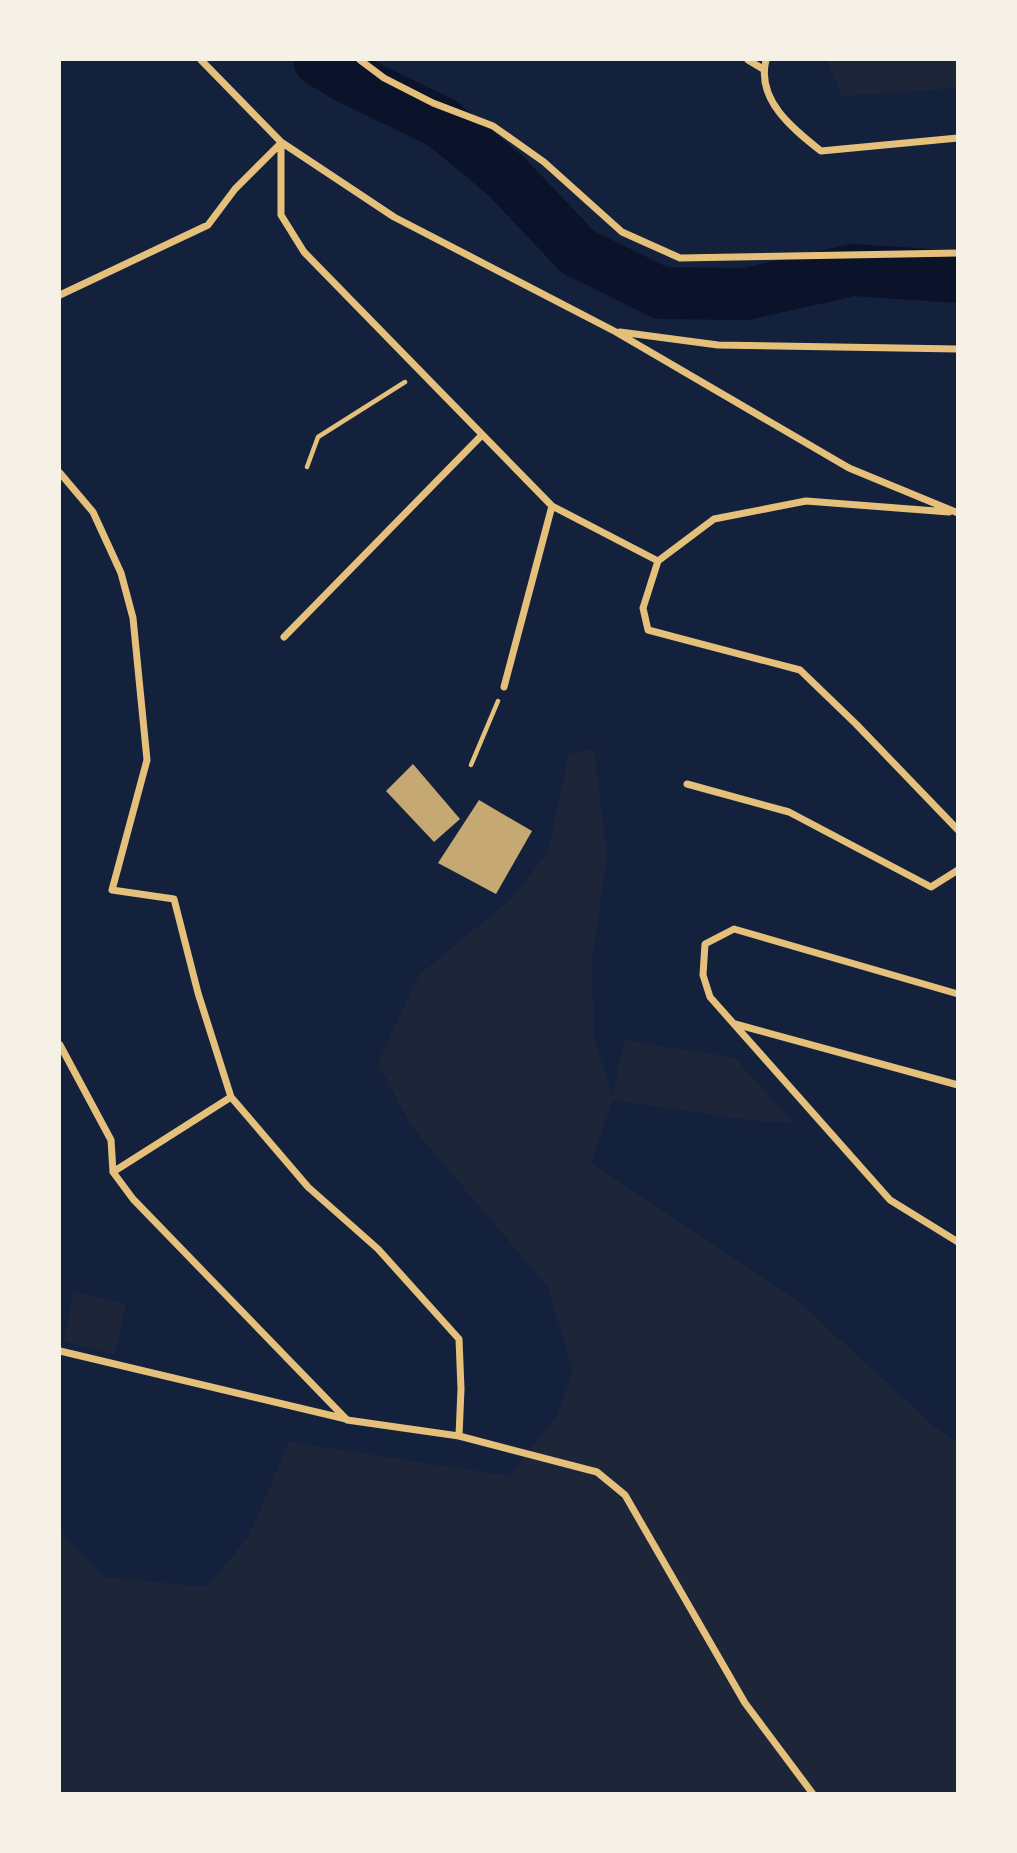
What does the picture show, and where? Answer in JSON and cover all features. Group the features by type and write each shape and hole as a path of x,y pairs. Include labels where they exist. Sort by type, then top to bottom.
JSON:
{"street":[{"path":"201,60 281,142 394,216 616,332 849,468 957,513"},
{"path":"360,60 384,78 433,103 493,126 544,162 622,232 680,258 957,253"},
{"path":"748,60 763,69"},
{"path":"766,60 763,69 770,101 792,129 821,151 928,143 957,138"},
{"path":"60,295 208,225 235,189 281,142"},
{"path":"281,142 281,215 304,252 552,506 658,562"},
{"path":"616,332 718,345 957,349"},
{"path":"284,637 481,436"},
{"path":"60,473 93,512 121,573 133,618 147,760 112,890 174,898 198,993 231,1097 308,1187 379,1250 459,1339 459,1436"},
{"path":"957,513 806,501 714,519 658,562 643,608 648,630 800,670 856,723 957,830"},
{"path":"504,687 552,506"},
{"path":"687,784 789,812 931,887 957,870"},
{"path":"957,994 734,929 705,944 703,975 710,997 890,1200 957,1242"},
{"path":"734,1024 957,1085"},
{"path":"60,1045 111,1140 113,1172 181,1252 347,1420"},
{"path":"113,1172 231,1097"},
{"path":"60,1351 347,1420 459,1436 597,1472 625,1495 745,1703 813,1794"}],"path":[{"path":"307,467 318,437 420,373"},
{"path":"471,765 504,687"}],"shaded area":[{"path":"827,60 957,60 957,88 842,96"},
{"path":"594,750 607,855 592,961 594,1038 613,1098 624,1040 735,1058 794,1123 757,1121 613,1100 591,1163 799,1302 934,1426 957,1443 957,1793 60,1793 60,1532 104,1577 207,1587 249,1536 289,1442 509,1476 558,1414 573,1371 548,1287 412,1127 378,1063 419,975 511,899 548,852 569,753"},
{"path":"74,1292 126,1304 114,1355 64,1341"}],"building":[{"path":"413,764 460,819 434,842 386,791"},
{"path":"479,800 532,831 496,894 438,863"}],"waterway":[{"path":"319,60 345,76 442,123 506,176 578,252 661,293 746,294 853,270 958,277"}]}
